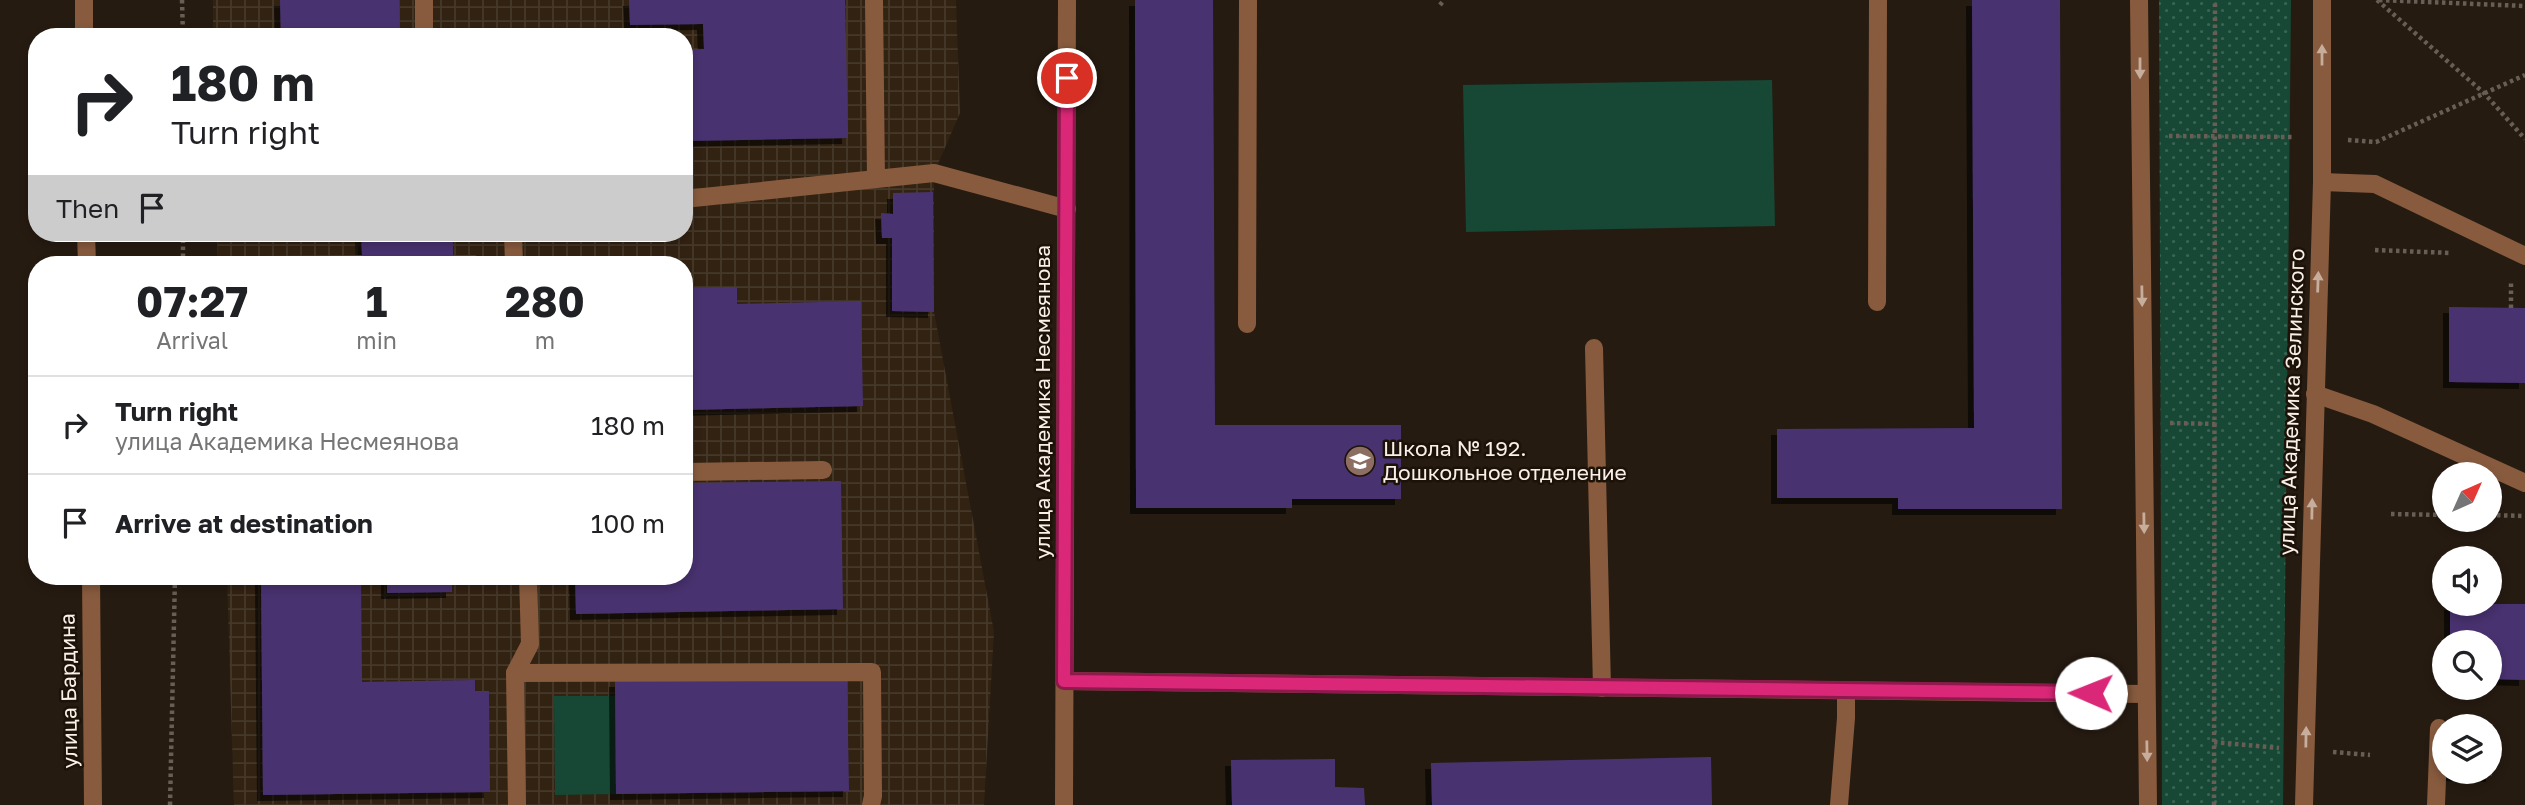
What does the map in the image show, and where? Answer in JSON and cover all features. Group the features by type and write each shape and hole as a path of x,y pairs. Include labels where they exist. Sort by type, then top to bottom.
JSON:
{"street":[{"path":"84,0 85,28"},
{"path":"424,0 424,28"},
{"path":"874,0 876,179"},
{"name":"улица Академика Несмеянова","path":"1064,805 1067,0"},
{"path":"1247,324 1248,0"},
{"path":"1877,303 1878,0"},
{"path":"2139,0 2148,805"},
{"name":"улица Академика Зелинского","path":"2304,805 2322,182 2322,0"},
{"path":"693,198 934,173 1067,209"},
{"path":"2322,182 2375,184 2525,256"},
{"path":"1594,348 1602,688"},
{"path":"2315,394 2373,414 2525,483"},
{"path":"693,472 822,470"},
{"name":"улица Бардина","path":"91,585 93,805"},
{"path":"517,805 515,673 530,644 528,585"},
{"path":"515,673 872,672 871,805"},
{"path":"1064,681 2146,694"},
{"path":"1839,805 1846,690"},
{"path":"2436,805 2437,784"}],"path":[{"path":"182,0 183,28"},
{"path":"1440,5 1444,0"},
{"path":"2214,805 2215,0"},
{"path":"2378,0 2525,6"},
{"path":"2378,0 2484,93 2525,139"},
{"path":"2140,135 2321,137 2376,142 2525,75"},
{"path":"2391,513 2432,515"},
{"path":"2502,515 2525,516"},
{"path":"170,805 175,585"}],"shaded area":[{"path":"213,0 956,0 960,113 934,173 934,312 994,632 984,805 234,805 227,585 693,585 693,256 218,256 217,242 693,242 693,28 213,28"}],"green space":[{"path":"2159,0 2291,0 2283,805 2162,805"},
{"path":"1772,80 1775,226 1466,232 1463,85"},
{"path":"554,696 615,696 616,794 555,795"}],"building":[{"path":"280,0 399,0 400,28 281,28"},
{"path":"629,0 845,0 848,138 693,141 693,50 704,49 703,24 630,25"},
{"path":"1135,0 1213,0 1215,425 1401,425 1401,499 1292,499 1292,508 1136,508"},
{"path":"1972,0 2060,0 2062,509 1898,509 1898,498 1777,498 1777,429 1974,428"},
{"path":"933,192 934,312 892,311 892,238 882,238 881,213 893,214 893,193"},
{"path":"361,242 453,242 453,255 476,256 258,256 362,255"},
{"path":"737,287 737,304 861,301 863,406 693,410 693,288"},
{"path":"2449,307 2525,308 2525,383 2449,382"},
{"path":"841,481 843,609 576,614 575,585 693,585 693,483"},
{"path":"261,585 361,585 362,682 475,680 475,691 489,691 490,792 263,795"},
{"path":"387,585 452,585 452,592 387,593"},
{"path":"2502,604 2525,604 2525,680 2502,679 2502,630 2450,630 2450,616 2502,616"},
{"path":"847,678 849,791 616,794 615,681"},
{"path":"1711,757 1712,805 1432,805 1431,763"},
{"path":"1335,759 1335,787 1364,788 1365,805 1232,805 1231,760"}],"place":[{"name":"Школа № 192. Дошкольное отделение","path":"1360,461"}],"route":[{"path":"1067,78 1064,681 2091,693"}]}
